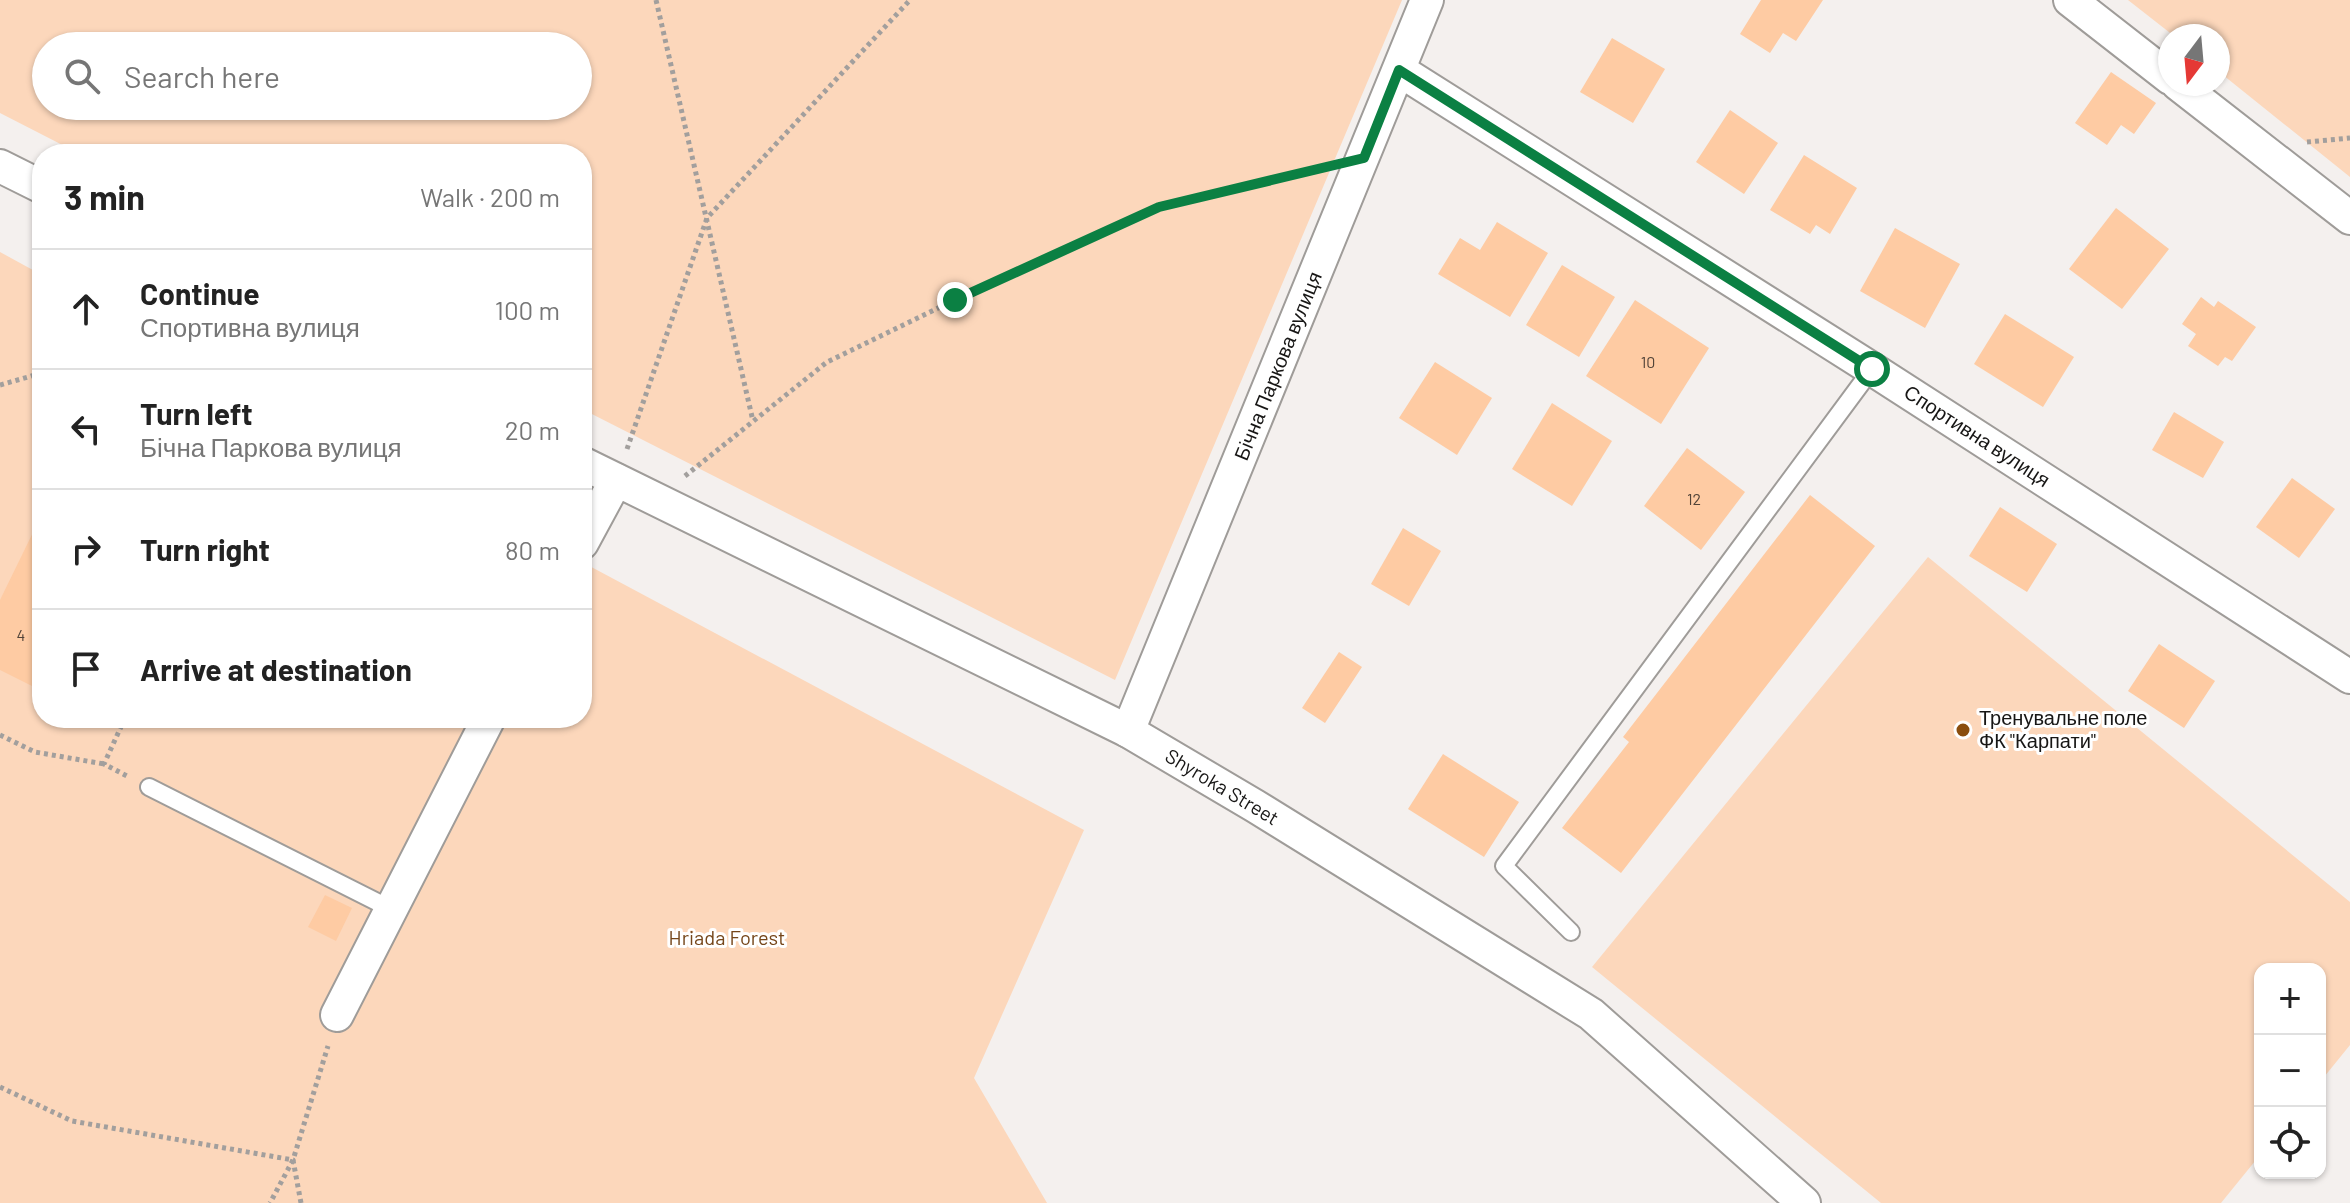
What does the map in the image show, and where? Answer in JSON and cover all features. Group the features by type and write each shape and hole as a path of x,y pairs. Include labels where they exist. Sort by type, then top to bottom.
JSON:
{"street":[{"name":"Бічна Паркова вулиця","path":"1128,731 1427,0"},
{"path":"2070,0 2158,69"},
{"name":"Спортивна вулиця","path":"1399,70 1872,369 2350,677"},
{"path":"2193,96 2350,218"},
{"path":"0,166 32,182"},
{"name":"Shyroka Street","path":"592,468 1128,731 1444,921 1591,1014 1804,1203"},
{"path":"592,524 616,480"},
{"path":"337,1015 389,908 484,728"}],"lane":[{"path":"1571,932 1504,866 1872,369"},
{"path":"149,787 389,908"}],"path":[{"path":"656,0 753,421"},
{"path":"616,480 707,218 910,0"},
{"path":"655,500 827,362 1159,207 1364,158"},
{"path":"0,385 32,376"},
{"path":"104,764 120,728"},
{"path":"0,735 35,752 104,764 149,787"},
{"path":"270,1203 293,1160 337,1015"},
{"path":"0,1087 72,1121 293,1160"},
{"path":"293,1160 301,1203"}],"green space":[{"path":"0,0 1402,0 1115,680 592,414 592,144 60,144 0,113"},
{"path":"2128,0 2350,0 2350,177 2230,81 2230,24 2159,24"},
{"name":"Hriada Forest","path":"0,252 32,270 32,728 592,728 592,567 1084,830 974,1078 1047,1203 0,1203"},
{"name":"Тренувальне поле ФК \"Карпати\"","path":"1928,557 2350,902 2350,1045 2326,1075 2326,963 2254,963 2254,1162 2221,1203 1881,1203 1592,967"}],"building":[{"path":"1761,0 1823,0 1796,41 1783,33 1770,53 1740,34"},
{"path":"1612,38 1665,69 1633,123 1580,92"},
{"path":"2111,72 2156,103 2134,134 2121,125 2107,145 2075,123"},
{"path":"1730,110 1778,143 1744,194 1696,162"},
{"path":"1804,155 1857,188 1830,234 1816,225 1810,234 1770,210"},
{"path":"2116,208 2169,249 2122,309 2069,269"},
{"path":"1497,222 1548,253 1510,317 1438,274 1460,238 1480,250"},
{"path":"1895,228 1960,264 1925,328 1860,291"},
{"path":"1562,265 1615,297 1579,357 1526,325"},
{"path":"2201,297 2214,307 2218,301 2256,327 2232,361 2225,357 2218,366 2188,346 2196,334 2182,324"},
{"path":"1635,300 1709,348 1661,424 1586,376"},
{"path":"2005,314 2074,357 2043,407 1974,364"},
{"path":"1435,362 1492,398 1457,455 1399,418"},
{"path":"1552,403 1612,441 1572,506 1512,469"},
{"path":"2174,412 2224,442 2203,478 2152,450"},
{"path":"1687,448 1745,492 1701,550 1644,506"},
{"path":"2292,478 2335,509 2299,558 2256,527"},
{"path":"1810,495 1875,546 1621,873 1562,828 1629,742 1623,737"},
{"path":"2000,507 2057,544 2027,592 1969,556"},
{"path":"1403,528 1441,551 1409,606 1371,584"},
{"path":"32,534 32,686 0,670 0,600"},
{"path":"2159,644 2215,681 2184,728 2128,691"},
{"path":"1339,652 1362,667 1325,723 1302,708"},
{"path":"1443,754 1519,802 1484,857 1408,809"},
{"path":"325,895 352,908 336,941 308,927"}],"place":[{"name":"Тренувальне поле ФК \"Карпати\"","path":"1963,730"}],"route":[{"path":"955,300 1159,207 1364,158 1399,70 1872,369"}]}
